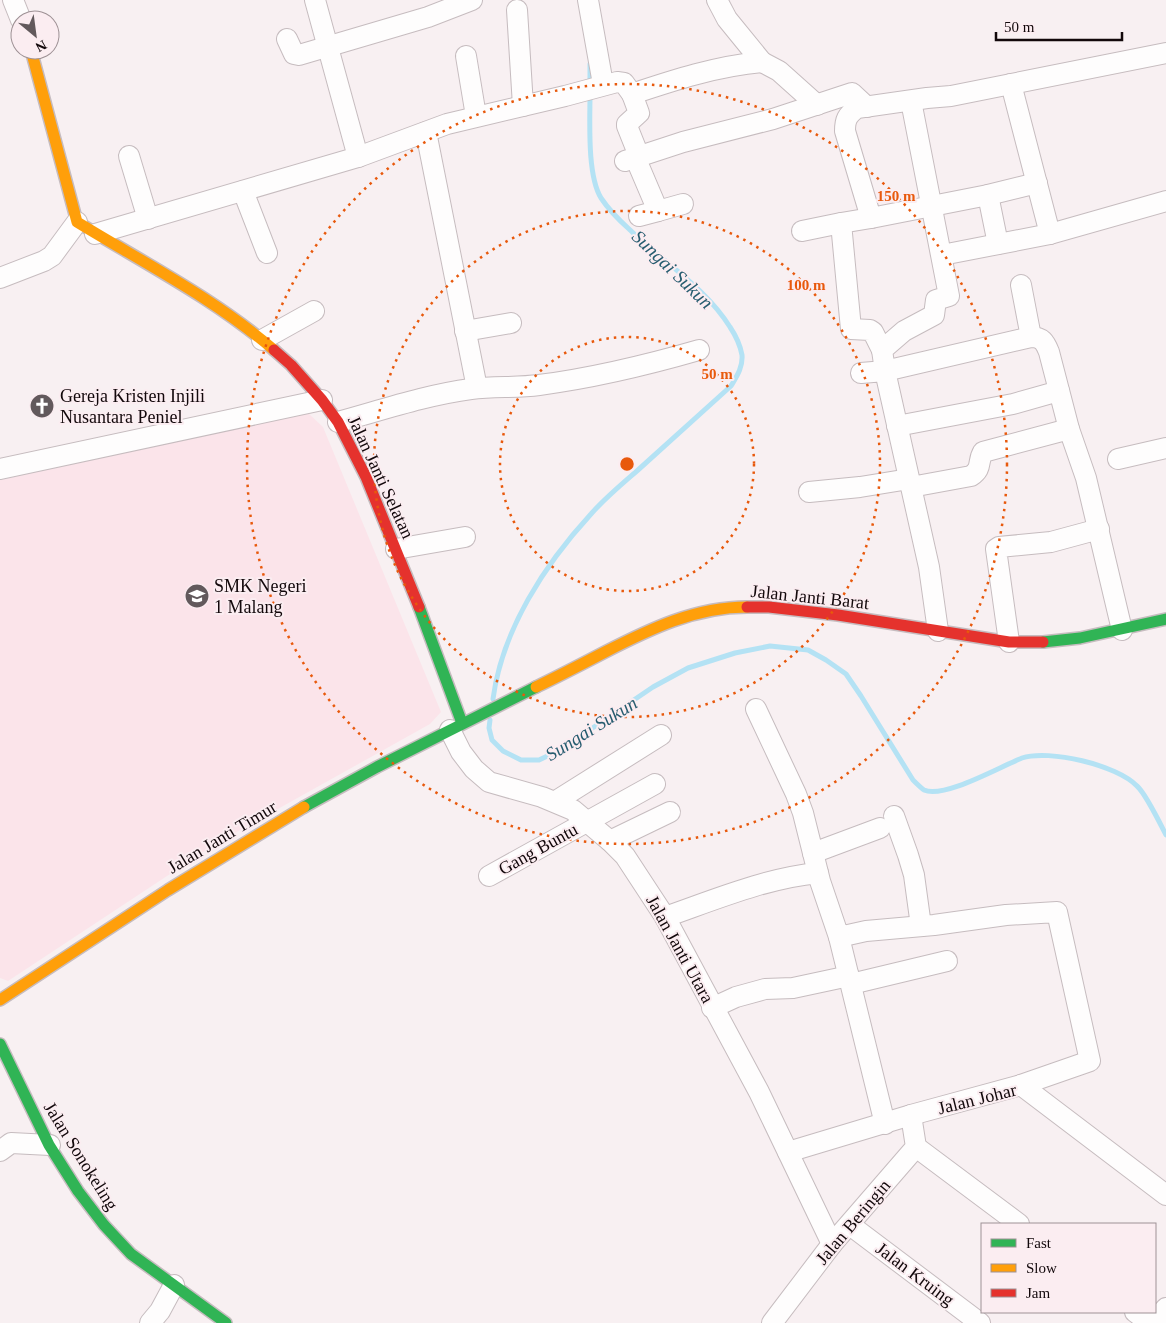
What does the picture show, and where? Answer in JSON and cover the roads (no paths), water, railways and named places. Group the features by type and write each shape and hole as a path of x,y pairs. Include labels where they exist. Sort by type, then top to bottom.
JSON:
{"street":[{"path":"315,0 358,157"},
{"path":"287,39 294,54 297,55 428,16 472,0"},
{"path":"588,0 602,85"},
{"path":"717,0 727,19 762,62 779,71 816,105"},
{"path":"517,10 523,106"},
{"path":"871,218 845,131 845,122 848,116 857,108 951,96 1166,53"},
{"path":"466,56 476,116"},
{"path":"0,278 52,256 77,222 33,60"},
{"path":"632,94 704,72 738,64 762,62"},
{"path":"95,234 358,157 476,116 616,82 624,83 632,94 638,113 627,126 633,158 648,214 683,204"},
{"path":"1012,84 1050,234"},
{"path":"633,158 730,129 773,119 852,94 867,107"},
{"path":"882,350 904,331 934,315 936,300 950,296 911,101"},
{"path":"426,132 477,388"},
{"path":"129,156 148,219"},
{"path":"802,231 932,206 1037,183"},
{"path":"243,190 267,253"},
{"path":"988,194 998,244"},
{"path":"942,255 1050,234 1166,201"},
{"name":"Jalan Janti Selatan","path":"77,222 247,327 290,365 322,400 338,422 366,477 448,682 461,724"},
{"path":"841,224 851,329 870,330 873,332 882,350 929,567 938,630"},
{"path":"1021,286 1031,337"},
{"path":"262,340 314,311"},
{"path":"465,331 511,323"},
{"path":"861,373 885,370 1031,337 1039,337 1044,341 1049,352 1069,430 1086,478 1122,630"},
{"path":"338,422 436,396 477,388 522,386 568,380 649,364 699,350"},
{"path":"897,426 1013,404 1059,391"},
{"path":"0,469 322,400"},
{"path":"809,492 971,476 980,467 980,457 984,452 1069,430"},
{"path":"1118,459 1166,448"},
{"path":"1009,642 996,549 1051,542 1099,529"},
{"path":"396,548 465,537"},
{"name":"Jalan Janti Barat","path":"461,724 640,634 672,620 716,609 768,608 838,615 1009,642 1046,642 1080,638 1166,620"},
{"path":"756,709 796,794 818,873 840,937 885,1124"},
{"name":"Jalan Janti Utara","path":"461,724 461,752 474,769 489,782 556,802 573,810 610,841 633,867 665,917 712,1008 759,1092 832,1244"},
{"name":"Jalan Janti Timur","path":"0,1000 219,857 340,788 461,724"},
{"path":"556,802 661,735"},
{"name":"Gang Buntu","path":"489,876 655,784"},
{"path":"610,841 670,812"},
{"path":"813,853 887,822 908,855 914,875 921,926"},
{"path":"665,917 754,888 797,876 818,873"},
{"path":"840,937 866,931 1006,915 1057,912 1090,1061 1021,1085"},
{"path":"712,1008 736,997 765,989 793,988 850,980 947,961"},
{"name":"Jalan Sonokeling","path":"0,1044 50,1145 78,1191 104,1225 131,1254 226,1323"},
{"name":"Jalan Johar","path":"788,1152 911,1115 1021,1085 1166,1194"},
{"path":"911,1115 916,1147 1018,1223"},
{"path":"0,1151 11,1143 50,1145"},
{"name":"Jalan Beringin","path":"781,1320 832,1244 916,1147"},
{"name":"Jalan Kruing","path":"850,1225 980,1323"},
{"path":"150,1323 160,1311 174,1285"},
{"path":"1136,1313 1151,1323 1166,1308"}],"waterway":[{"name":"Sungai Sukun","path":"590,64 590,85"},
{"name":"Sungai Sukun","path":"493,699 498,673 516,623 528,599 558,554 602,502 731,386 742,364 738,340 720,313 696,287 622,222 601,198 593,176 591,162 590,94"},
{"name":"Sungai Sukun","path":"490,720 489,728 492,740 503,751 521,760 539,760 560,750 653,687 688,668 735,653 770,646 808,650 846,674 913,780 924,790 933,792 958,786 1022,758 1034,756 1065,757 1099,766 1127,778 1144,795 1166,835"}],"place":[{"name":"Gereja Kristen Injili Nusantara Peniel","path":"42,406"},
{"name":"SMK Negeri 1 Malang","path":"197,596"}]}
